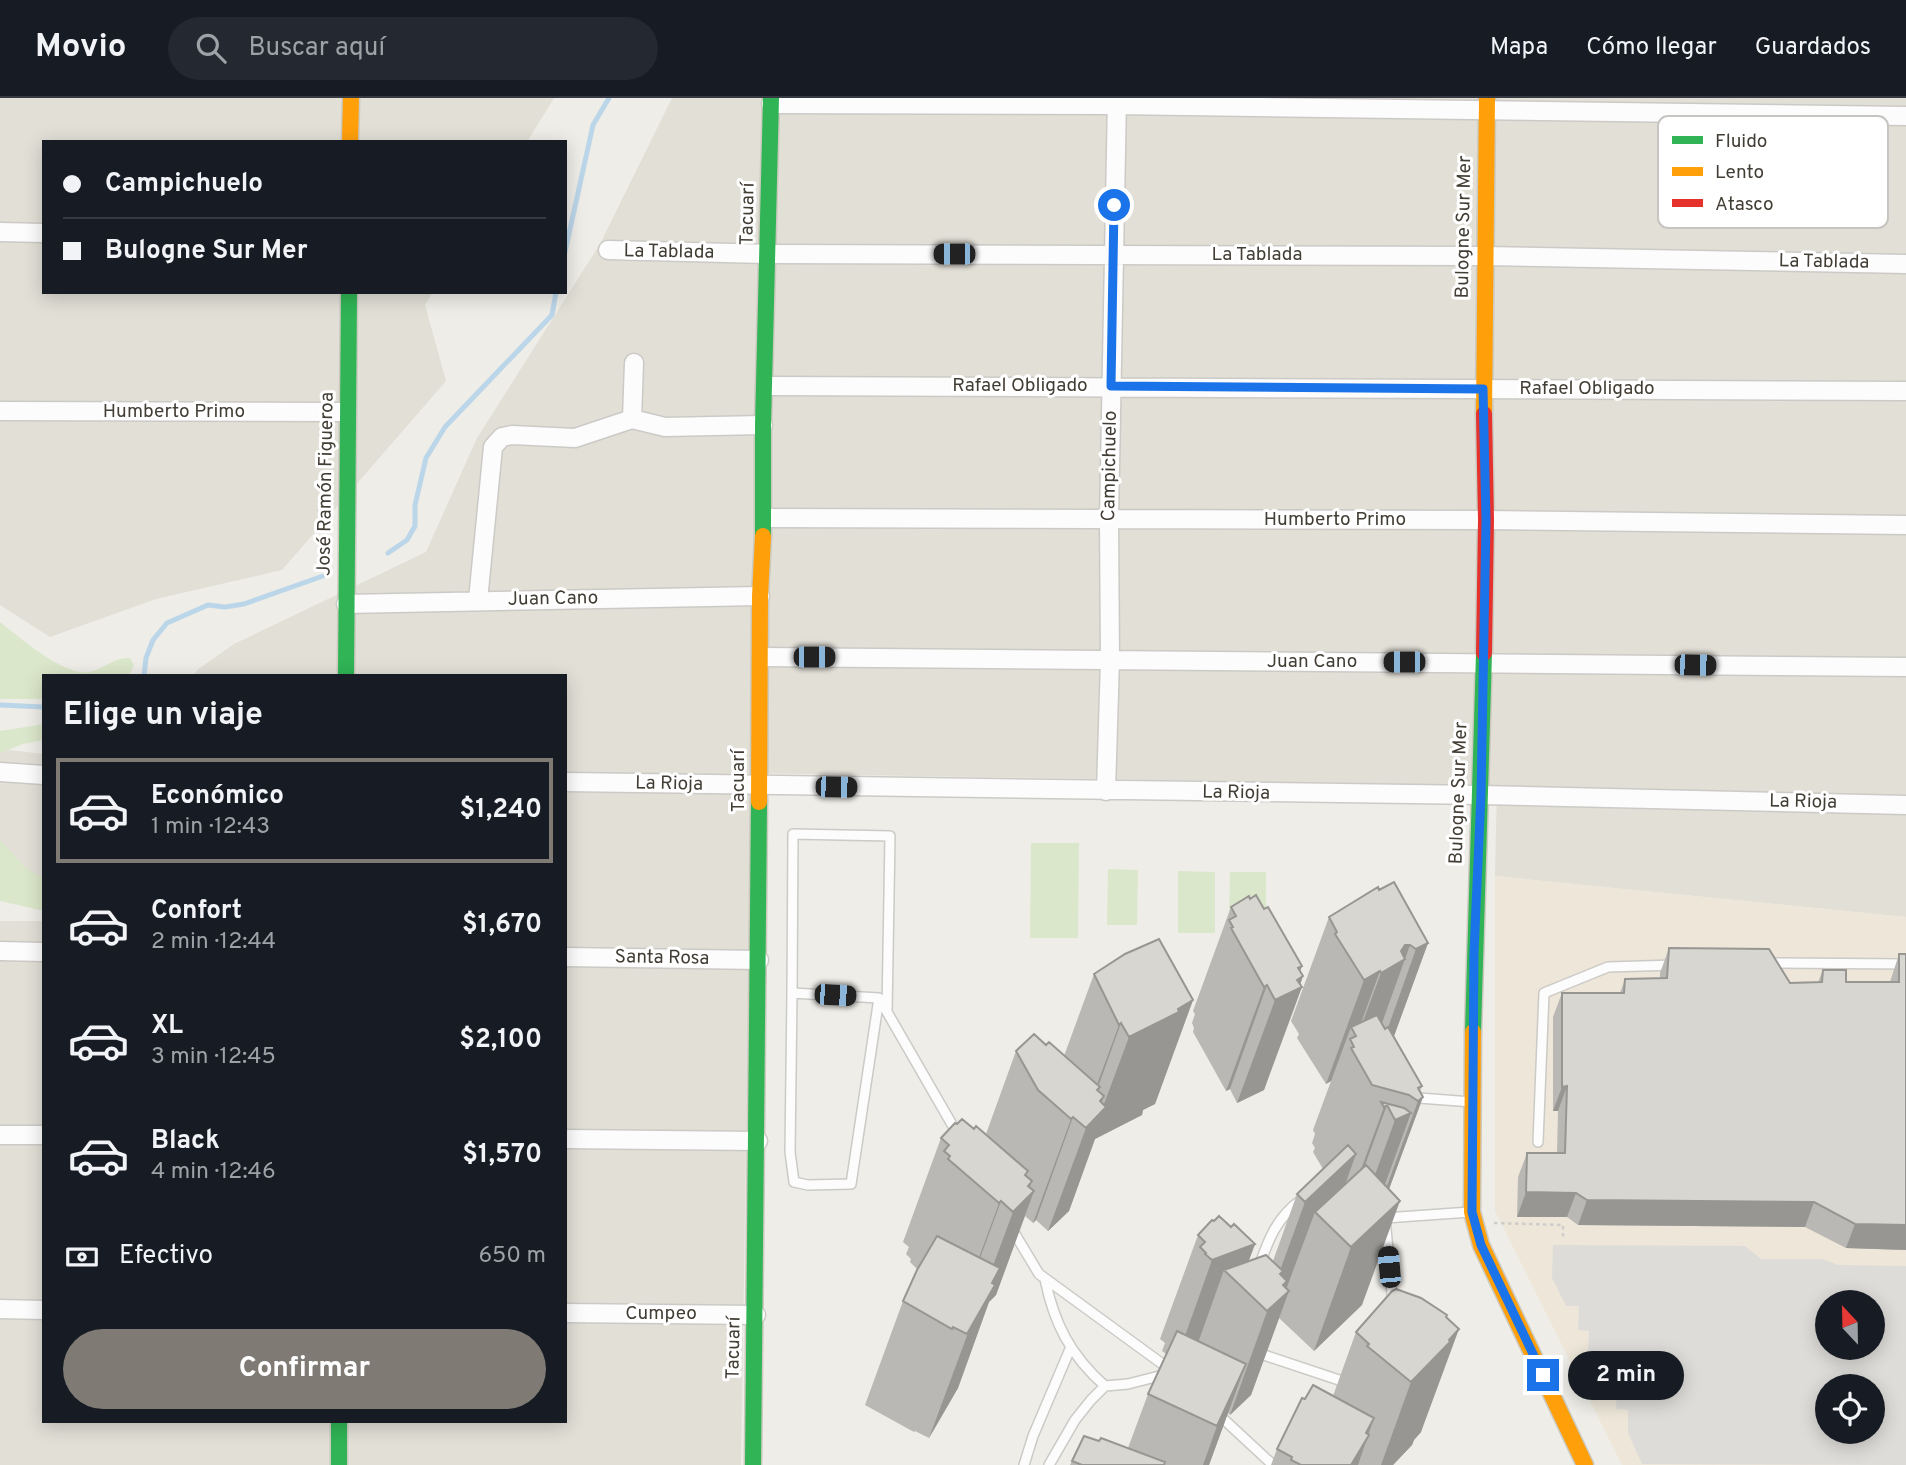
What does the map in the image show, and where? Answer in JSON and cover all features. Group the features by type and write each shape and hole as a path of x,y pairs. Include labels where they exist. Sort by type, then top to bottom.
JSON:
{"street":[{"path":"350,140 351,98"},
{"path":"771,101 1487,104 1906,116"},
{"name":"Tacuarí","path":"753,1465 758,1141 760,596 764,518 763,425 771,101"},
{"name":"Campichuelo","path":"1106,791 1116,102"},
{"name":"Bulogne Sur Mer","path":"1487,104 1483,389 1486,520 1481,795 1474,952 1473,1217 1481,1245 1585,1465"},
{"path":"0,232 42,233"},
{"name":"La Tablada","path":"608,250 769,254 1484,256 1906,264"},
{"name":"José Ramón Figueroa","path":"345,674 349,294"},
{"path":"632,419 634,363"},
{"name":"Rafael Obligado","path":"765,386 1906,391"},
{"name":"Humberto Primo","path":"0,411 347,412"},
{"path":"478,600 493,447 502,437 512,435 575,438 632,419 665,427 763,425"},
{"name":"Humberto Primo","path":"764,518 1486,520 1906,525"},
{"name":"Juan Cano","path":"346,604 760,596"},
{"name":"Juan Cano","path":"761,657 1906,667"},
{"path":"0,772 42,775"},
{"name":"La Rioja","path":"567,782 1906,804"},
{"path":"0,951 42,952"},
{"name":"Santa Rosa","path":"567,957 759,960"},
{"path":"0,1135 42,1135"},
{"path":"567,1139 758,1141"},
{"path":"0,1309 42,1310"},
{"name":"Cumpeo","path":"567,1313 756,1315"},
{"path":"339,1423 339,1465"}],"lane":[{"path":"878,998 851,1184 808,1185 793,1182 790,1152 793,834 890,836 887,1012"},
{"path":"1756,963 1906,964"},
{"path":"1538,1142 1544,993 1608,967 1689,965"},
{"path":"792,993 878,998"},
{"path":"878,998 963,1143"},
{"path":"1409,1090 1419,1098 1473,1102"},
{"path":"1256,1276 1269,1237 1287,1210 1303,1198 1314,1198"},
{"path":"1004,1215 1039,1274 1183,1381"},
{"path":"1381,1215 1473,1217"},
{"path":"1375,1225 1381,1215"},
{"path":"1381,1215 1395,1318"},
{"path":"1045,1279 1049,1299 1070,1349 1105,1386"},
{"path":"1024,1465 1033,1436 1070,1349"},
{"path":"1247,1349 1360,1386"},
{"path":"1049,1465 1075,1420 1105,1386 1128,1384 1184,1367"},
{"path":"1213,1409 1273,1465"}],"path":[{"path":"1473,1217 1563,1225 1563,1237"}],"shaded area":[{"path":"0,98 554,98 528,140 42,140 42,294 432,294 425,305 446,381 282,570 156,599 50,637 0,605"},
{"path":"672,98 1906,98 1906,917 1495,876 1497,786 752,773 741,1465 0,1465 0,921 42,921 42,1423 567,1423 567,674 195,674 234,644 426,552 477,438 600,244"},
{"path":"0,749 42,754 42,901 0,858"},
{"path":"1495,876 1906,917 1906,1465 1622,1465 1495,1211"},
{"path":"1553,1245 1745,1246 1761,1259 1822,1259 1838,1265 1906,1266 1906,1465 1642,1464 1628,1433 1628,1410 1616,1409 1617,1385 1604,1385 1588,1353 1589,1331 1578,1330 1579,1306 1566,1306 1552,1278"}],"green space":[{"path":"0,622 55,662 79,672 89,672 124,658 130,658 134,665 130,674 42,674 42,699 0,699"},
{"path":"42,724 42,740 0,753 0,731"},
{"path":"0,840 26,868 42,878 42,911 0,901"},
{"path":"1031,843 1079,843 1078,938 1030,938"},
{"path":"1108,869 1138,870 1137,925 1107,925"},
{"path":"1178,871 1215,872 1215,933 1178,933"},
{"path":"1230,872 1266,872 1266,933 1229,933"}],"building":[{"path":"1394,882 1428,943 1416,949 1405,945 1401,951 1405,959 1364,980 1335,934 1337,932 1329,917 1378,887 1379,890"},
{"path":"1256,895 1264,909 1268,907 1302,966 1298,968 1303,976 1297,980 1302,987 1275,1000 1267,985 1264,987 1229,920 1236,916 1231,907 1249,896 1250,899"},
{"path":"1159,939 1193,1000 1178,1009 1179,1012 1129,1037 1121,1023 1119,1025 1094,974 1125,954"},
{"path":"1669,948 1769,949 1790,983 1822,982 1823,970 1846,970 1846,982 1899,982 1899,954 1906,954 1906,1225 1855,1224 1814,1202 1587,1200 1576,1193 1526,1192 1527,1153 1565,1153 1567,1086 1562,1087 1562,993 1624,993 1625,979 1667,978"},
{"path":"1377,1015 1385,1029 1388,1027 1422,1086 1418,1088 1423,1097 1418,1101 1409,1095 1372,1085 1351,1048 1354,1047 1350,1039 1356,1036 1351,1027"},
{"path":"1034,1034 1046,1045 1049,1042 1100,1087 1097,1090 1104,1096 1100,1101 1106,1107 1086,1128 1073,1117 1071,1119 1038,1090 1016,1051"},
{"path":"1381,1102 1404,1108 1411,1113 1395,1120 1387,1105 1384,1107"},
{"path":"962,1119 974,1129 976,1126 1028,1171 1025,1175 1032,1181 1028,1186 1034,1191 1013,1212 948,1159 950,1156 944,1151 949,1145 941,1138"},
{"path":"1348,1145 1356,1154 1305,1202 1297,1194"},
{"path":"1366,1165 1400,1201 1351,1247 1315,1212"},
{"path":"1219,1216 1231,1227 1234,1224 1255,1244 1212,1260 1200,1247 1205,1242 1198,1235"},
{"path":"937,1236 1000,1268 992,1283 995,1285 967,1334 953,1327 952,1329 903,1301"},
{"path":"1266,1255 1283,1271 1280,1274 1287,1281 1283,1285 1289,1291 1267,1311 1224,1270"},
{"path":"1396,1289 1421,1298 1447,1315 1459,1329 1411,1382 1367,1346 1369,1344 1356,1332"},
{"path":"1177,1331 1246,1364 1217,1426 1148,1394"},
{"path":"1313,1385 1374,1418 1366,1433 1369,1435 1351,1465 1301,1465 1277,1449 1302,1398 1305,1399"},
{"path":"1084,1436 1099,1441 1101,1438 1165,1462 1164,1465 1082,1465 1072,1461"}],"waterway":[{"path":"567,243 593,125 609,98"},
{"path":"388,553 407,540 415,526 415,505 426,458 445,427 552,315 556,294"},
{"path":"144,674 146,658 153,640 167,623 208,605 225,607 244,604 323,576"},
{"path":"0,705 42,707"}],"traffic: fast":[{"path":"763,536 771,98"},
{"path":"346,674 349,294"},
{"path":"1473,1032 1484,653"},
{"path":"753,1465 759,802"},
{"path":"339,1423 339,1465"}],"traffic: slow":[{"path":"350,140 351,98"},
{"path":"1484,414 1487,98"},
{"path":"759,802 763,536"},
{"path":"1473,1032 1472,1212 1481,1245 1585,1465"}],"traffic: jam":[{"path":"1484,414 1484,653"}],"route":[{"path":"1114,205 1111,386 1483,389 1486,520 1481,795 1474,952 1472,1212 1481,1245 1543,1375"}]}
